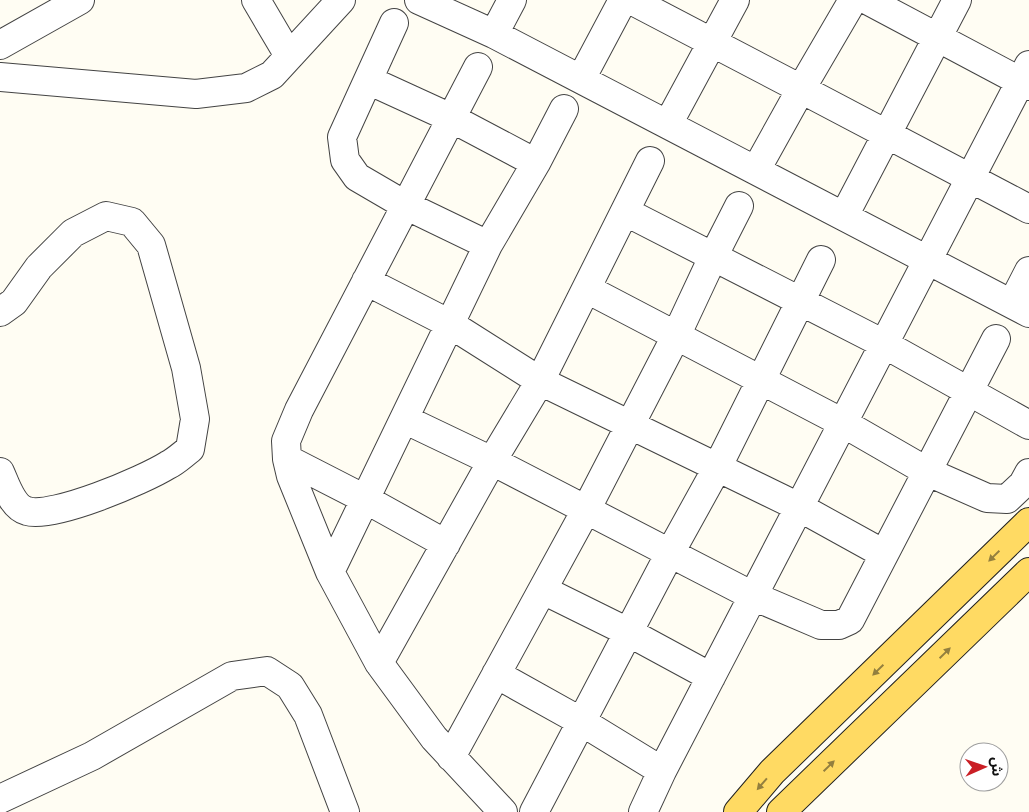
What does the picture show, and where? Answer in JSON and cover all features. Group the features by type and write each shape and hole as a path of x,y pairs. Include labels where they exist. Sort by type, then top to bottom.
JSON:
{"main road":[{"path":"738,812 772,772 1026,530"},
{"path":"781,812 1029,572"}],"street":[{"path":"0,45 80,0"},
{"path":"256,0 289,56"},
{"path":"0,77 196,94 246,88 272,75 341,0"},
{"path":"419,0 494,34 1020,308 1029,271"},
{"path":"494,34 512,0"},
{"path":"581,79 623,0"},
{"path":"631,0 1029,209"},
{"path":"668,124 735,0"},
{"path":"756,170 853,0"},
{"path":"643,812 970,178 1026,77 938,38 867,0"},
{"path":"844,216 958,0"},
{"path":"394,23 342,137 345,160 356,177 405,205 488,245"},
{"path":"478,67 299,410 286,441 287,459 291,476 330,572 379,663 434,738 503,812"},
{"path":"368,80 451,118 536,163"},
{"path":"330,572 488,245 536,163 564,109"},
{"path":"379,663 492,461 540,382 650,161"},
{"path":"451,756 586,510 676,336 739,206"},
{"path":"626,212 884,344 1029,425"},
{"path":"0,312 14,302 39,267 73,233 106,216 132,222 151,245 186,368 195,419 190,449 168,466 122,488 59,510 40,513 26,511 14,502 0,472"},
{"path":"534,812 670,553 717,468 821,260"},
{"path":"366,281 450,324 540,382 799,508 884,554"},
{"path":"587,289 843,423 928,472 987,498 1007,499 1023,484 1029,473"},
{"path":"404,418 492,461 753,596 821,626 839,625 850,620 996,339"},
{"path":"287,459 446,544"},
{"path":"543,590 628,632 711,677"},
{"path":"0,799 92,756 232,676 267,670 290,686 308,715 345,812"},
{"path":"496,674 582,722 662,772"}]}
